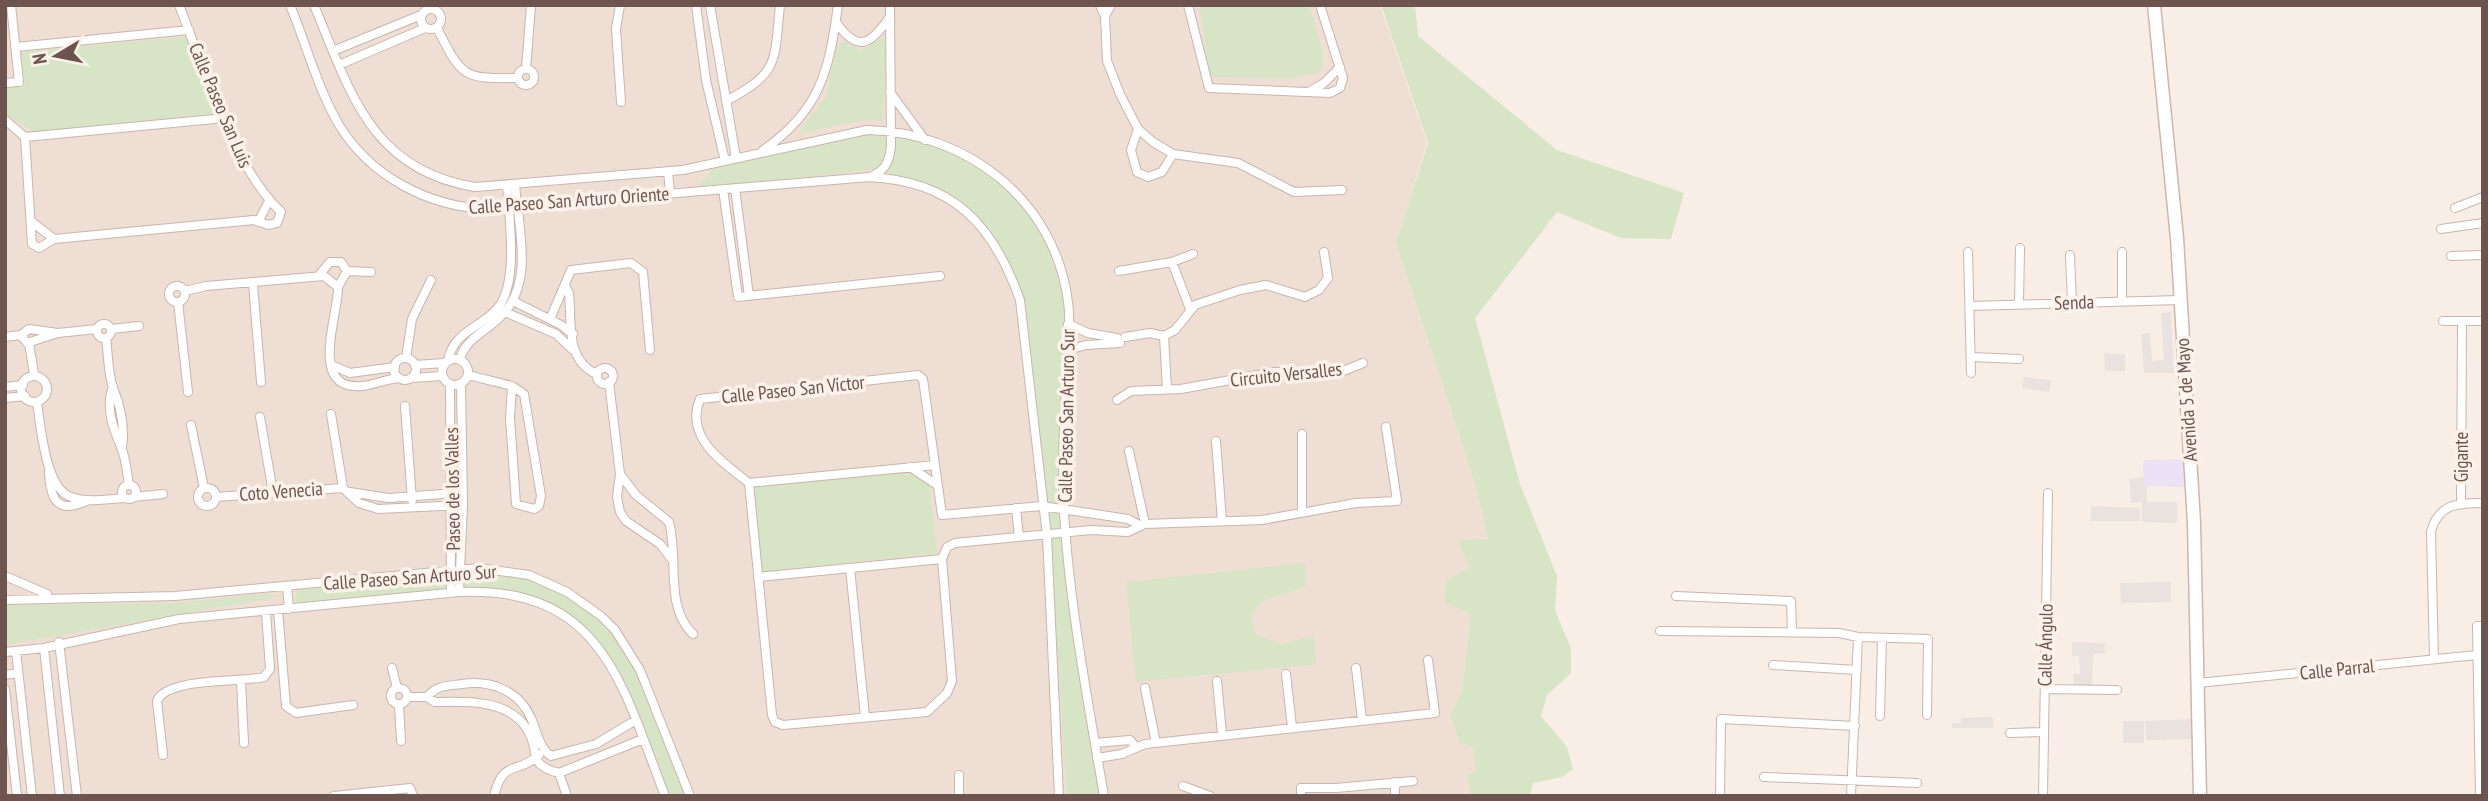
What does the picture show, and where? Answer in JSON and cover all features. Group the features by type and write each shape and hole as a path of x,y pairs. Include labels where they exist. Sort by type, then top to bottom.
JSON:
{"main road":[{"name":"Avenida 5 de Mayo","path":"2154,5 2176,238 2194,523 2200,796"}],"street":[{"path":"5,83 19,82 11,5"},
{"name":"Calle Paseo San Luis","path":"178,5 250,172 270,201"},
{"name":"Calle Paseo San Arturo Oriente","path":"290,5 339,125 379,171 441,203 463,208 512,207 869,177 914,183"},
{"name":"Calle Paseo San Arturo Oriente","path":"314,5 363,119 377,136 415,168 452,183 475,187 668,171 867,130 890,130"},
{"path":"526,69 531,5"},
{"path":"620,5 617,29 621,102"},
{"path":"696,5 706,80 725,161"},
{"path":"710,5 736,159"},
{"path":"726,101 757,85 774,61 780,5"},
{"path":"759,154 791,129 817,96 827,71 838,5"},
{"path":"869,177 881,172 888,162 890,5"},
{"path":"1100,5 1105,16 1107,61 1138,129 1172,154 1238,163 1294,192 1342,190"},
{"path":"1105,16 1111,5"},
{"path":"1188,5 1206,83 1216,90 1331,93 1340,89 1343,78 1320,5"},
{"path":"333,51 421,15 428,7 440,15 437,27 455,63 466,74 482,78 518,78"},
{"path":"421,15 425,28"},
{"path":"836,22 847,38 856,42 867,42 876,37 889,18"},
{"path":"339,65 425,28 437,27"},
{"path":"16,47 189,30"},
{"path":"1308,92 1324,83 1340,66"},
{"path":"518,78 523,85 533,82 533,73 526,69"},
{"path":"518,78 521,71 526,69"},
{"path":"890,92 925,140"},
{"path":"5,120 25,136 225,118"},
{"path":"1138,129 1131,150 1137,172 1149,177 1162,172 1172,154"},
{"name":"Calle Paseo San Arturo Sur","path":"890,130 953,147 985,164 1032,210 1046,231 1063,274 1069,305 1065,533 1076,634 1104,796"},
{"path":"25,136 32,244 39,248 54,239 258,222 268,225 277,223 281,212 270,201 258,222"},
{"path":"668,171 670,193"},
{"name":"Calle Paseo San Arturo Sur","path":"914,183 951,199 975,217 1009,268 1022,312 1046,536 1059,795"},
{"path":"442,376 456,339 495,312 508,290 511,275 511,184"},
{"path":"735,188 749,296"},
{"path":"723,189 738,297 940,276"},
{"path":"2455,208 2483,197"},
{"path":"406,358 415,365 460,359 470,341 505,312 513,301 522,266 512,207"},
{"path":"32,222 54,239"},
{"path":"2441,229 2483,223"},
{"path":"730,240 742,239"},
{"path":"2019,304 2020,248"},
{"path":"1068,349 1150,333 1164,336 1175,330 1190,309 1240,290 1266,285 1305,297 1320,290 1328,278 1324,252"},
{"path":"1968,252 1971,373"},
{"path":"2122,252 2122,301"},
{"path":"1119,271 1172,262 1193,254"},
{"path":"2070,255 2071,303"},
{"path":"2451,256 2483,255"},
{"path":"319,275 334,260 344,264 347,271"},
{"path":"1172,262 1190,309"},
{"path":"550,319 567,276 577,267 631,263 638,266 644,279 650,350"},
{"path":"347,271 338,287 328,344 331,365 341,381 348,385 362,386 399,378 442,376 450,384 461,384 468,375 467,365 460,359"},
{"path":"347,271 371,272"},
{"path":"178,302 170,298 170,289 178,286 185,291 206,286 253,284 319,275 331,279 338,287"},
{"path":"406,358 410,327 431,281"},
{"path":"253,284 261,382"},
{"path":"565,286 569,293 572,349"},
{"path":"178,302 183,299 185,291"},
{"name":"Senda","path":"1970,306 2179,299"},
{"path":"513,301 573,334"},
{"path":"178,302 188,392"},
{"path":"505,312 556,334 572,349 581,366 597,374 600,382 609,383"},
{"path":"532,325 537,313"},
{"path":"2443,321 2483,321"},
{"name":"Gigante","path":"2434,659 2431,532 2440,510 2461,503 2462,321"},
{"path":"21,335 25,342 29,343 58,333 97,329 103,323 111,329 139,326"},
{"path":"1068,324 1088,333 1116,340"},
{"path":"5,337 21,335 29,329 58,333"},
{"path":"97,329 100,337 106,338"},
{"path":"111,329 106,338 113,387 109,398 110,407 129,485 136,491 130,497"},
{"path":"1086,345 1088,333"},
{"path":"1164,336 1167,388"},
{"path":"29,343 34,374"},
{"path":"1971,356 2020,359"},
{"path":"399,378 395,367 399,360 406,358"},
{"name":"Circuito Versalles","path":"1117,400 1131,391 1181,389 1274,372 1340,372 1363,362"},
{"path":"331,365 350,373 395,367"},
{"path":"411,378 415,365"},
{"path":"597,374 600,369 609,369 612,377 609,383 620,474 618,507 622,517 660,544 673,561"},
{"path":"34,374 42,378 45,386 45,396 37,403 29,401 25,396 23,385 26,377 34,374"},
{"path":"468,375 512,386 524,394 541,496 539,506 534,509 516,504 512,386"},
{"name":"Calle Paseo San Víctor","path":"749,483 702,443 696,408 700,400 918,375 923,379 935,465"},
{"name":"Paseo de los Valles","path":"450,384 452,505 457,570"},
{"name":"Paseo de los Valles","path":"455,592 463,505 461,384"},
{"path":"5,387 23,385"},
{"path":"5,398 25,396"},
{"path":"37,403 49,468 50,491 60,504 73,506 89,500 163,494"},
{"path":"405,406 412,502"},
{"path":"331,414 346,490"},
{"path":"260,417 273,493"},
{"path":"191,425 204,488 198,498 202,504 209,505 216,497 210,488 204,488"},
{"path":"1142,525 1128,519 1064,512 1042,506 942,515 939,511 935,465 749,483 772,715 775,722 783,725 927,712 947,693 952,681 942,559 947,547 955,543 1065,533 1128,532 1142,525 1262,520 1302,512 1397,501 1386,427"},
{"path":"1302,434 1302,512"},
{"path":"1216,441 1222,521"},
{"path":"1129,451 1142,525"},
{"path":"911,467 937,485"},
{"path":"620,474 636,495 669,522 679,608 687,628 693,634"},
{"name":"Coto Venecia","path":"216,497 346,490 412,502"},
{"path":"412,502 463,493"},
{"name":"Calle Ángulo","path":"2043,796 2048,494"},
{"path":"412,502 463,505"},
{"path":"2461,503 2483,503"},
{"path":"1016,508 1019,537"},
{"path":"758,577 942,559"},
{"path":"850,568 865,718"},
{"name":"Calle Paseo San Arturo Sur","path":"5,600 56,596 175,596 457,570 493,569 529,575 567,592 601,616 628,649 640,670 690,796"},
{"path":"5,576 35,591 56,596"},
{"path":"287,586 289,609"},
{"name":"Calle Paseo San Arturo Sur","path":"5,652 44,648 58,642 179,619 455,592 522,596 546,604 571,620 589,634 604,653 617,674 666,796"},
{"path":"1676,596 1791,601 1792,632"},
{"path":"278,610 286,706 296,713 353,705"},
{"path":"163,755 157,701 160,694 168,689 194,684 264,677 270,669 267,612"},
{"path":"2480,626 2477,655 2481,734 2480,796"},
{"path":"1660,631 1839,633 1858,637 1928,639 1927,715"},
{"path":"1852,796 1858,637"},
{"path":"1881,716 1882,638"},
{"path":"58,642 77,796"},
{"path":"44,648 60,796"},
{"path":"16,651 32,796"},
{"name":"Calle Parral","path":"2198,683 2477,655"},
{"path":"1097,758 1122,754 1135,746 1222,734 1435,713 1428,660"},
{"path":"1773,665 1857,670"},
{"path":"45,669 61,667"},
{"path":"392,668 397,688"},
{"path":"1356,668 1362,720"},
{"path":"5,675 18,673"},
{"path":"1286,674 1292,727"},
{"path":"241,681 244,743"},
{"path":"1217,681 1222,734"},
{"path":"427,697 435,688 473,683 503,688 518,699 529,714 543,751 551,756 596,744 636,720"},
{"path":"397,688 404,690 407,697"},
{"path":"397,688 393,691 391,700 399,705"},
{"path":"1144,688 1156,743"},
{"path":"5,689 17,796"},
{"path":"2045,689 2117,690"},
{"path":"401,741 399,705 407,697 427,697 435,702 480,703 505,711 526,727 535,759 545,770 559,773 643,739"},
{"path":"1720,796 1721,719 1855,726"},
{"path":"2010,733 2044,732"},
{"path":"1095,743 1124,740 1135,746"},
{"path":"494,796 500,776 512,766 535,759 543,751"},
{"path":"559,773 567,796"},
{"path":"959,775 959,796"},
{"path":"1764,777 1917,783"},
{"path":"1301,796 1301,788 1336,788 1413,781"},
{"path":"1395,782 1395,796"},
{"path":"1183,786 1210,796"},
{"path":"334,796 390,793 410,788 413,796"}],"shaded area":[{"path":"5,5 1380,5 1427,143 1396,242 1475,484 1488,540 1470,567 1472,614 1462,692 1450,714 1473,747 1477,770 1467,775 1472,795 5,796"},
{"path":"2171,312 2174,373 2144,373 2141,334 2150,333 2152,361 2164,360 2161,313"},
{"path":"2104,353 2125,354 2125,371 2105,371"},
{"path":"2024,377 2051,380 2049,392 2022,388"},
{"path":"2183,459 2184,487 2144,486 2143,460"},
{"path":"2147,477 2147,502 2177,502 2177,523 2142,522 2142,502 2131,503 2129,479"},
{"path":"2091,506 2140,508 2140,521 2091,521"},
{"path":"2171,582 2171,602 2121,603 2120,583"},
{"path":"2072,642 2105,643 2105,653 2093,654 2092,687 2074,687 2073,674 2080,674 2079,656 2072,656"},
{"path":"1993,717 1993,728 1952,728 1952,723 1961,723 1961,718"},
{"path":"2192,719 2192,739 2167,740 2166,732 2166,740 2146,740 2145,721"},
{"path":"2123,721 2144,721 2144,743 2123,743"}],"green space":[{"path":"1199,5 1309,5 1323,53 1321,71 1294,78 1210,77"},
{"path":"1381,5 1415,5 1418,36 1557,150 1684,193 1671,239 1621,238 1557,212 1475,318 1520,484 1557,576 1555,610 1571,649 1571,673 1547,695 1541,716 1567,747 1573,769 1562,777 1533,783 1530,796 1471,796 1467,775 1476,770 1473,747 1460,742 1450,714 1462,692 1471,614 1445,602 1446,581 1470,567 1457,540 1488,539 1475,484 1396,242 1428,143"},
{"path":"887,35 883,121 863,120 797,134 826,96 836,47 845,41 860,51"},
{"path":"186,37 218,113 34,132 5,113 5,88 25,86 21,52"},
{"path":"870,133 897,134 952,150 1014,193 1044,235 1065,304 1059,498 1102,796 1067,796 1049,523 1024,305 1012,268 994,236 961,201 920,183 877,169 697,189 716,164"},
{"path":"928,468 937,553 761,572 754,487"},
{"path":"1305,563 1305,587 1263,601 1251,614 1255,634 1281,644 1314,636 1316,664 1136,682 1126,582"},
{"path":"500,572 552,586 580,602 603,624 623,648 639,676 688,796 669,796 622,681 604,650 587,630 557,607 521,594 475,588 294,608 298,587 450,573"},
{"path":"266,594 284,596 5,645 5,605 175,603"}]}
